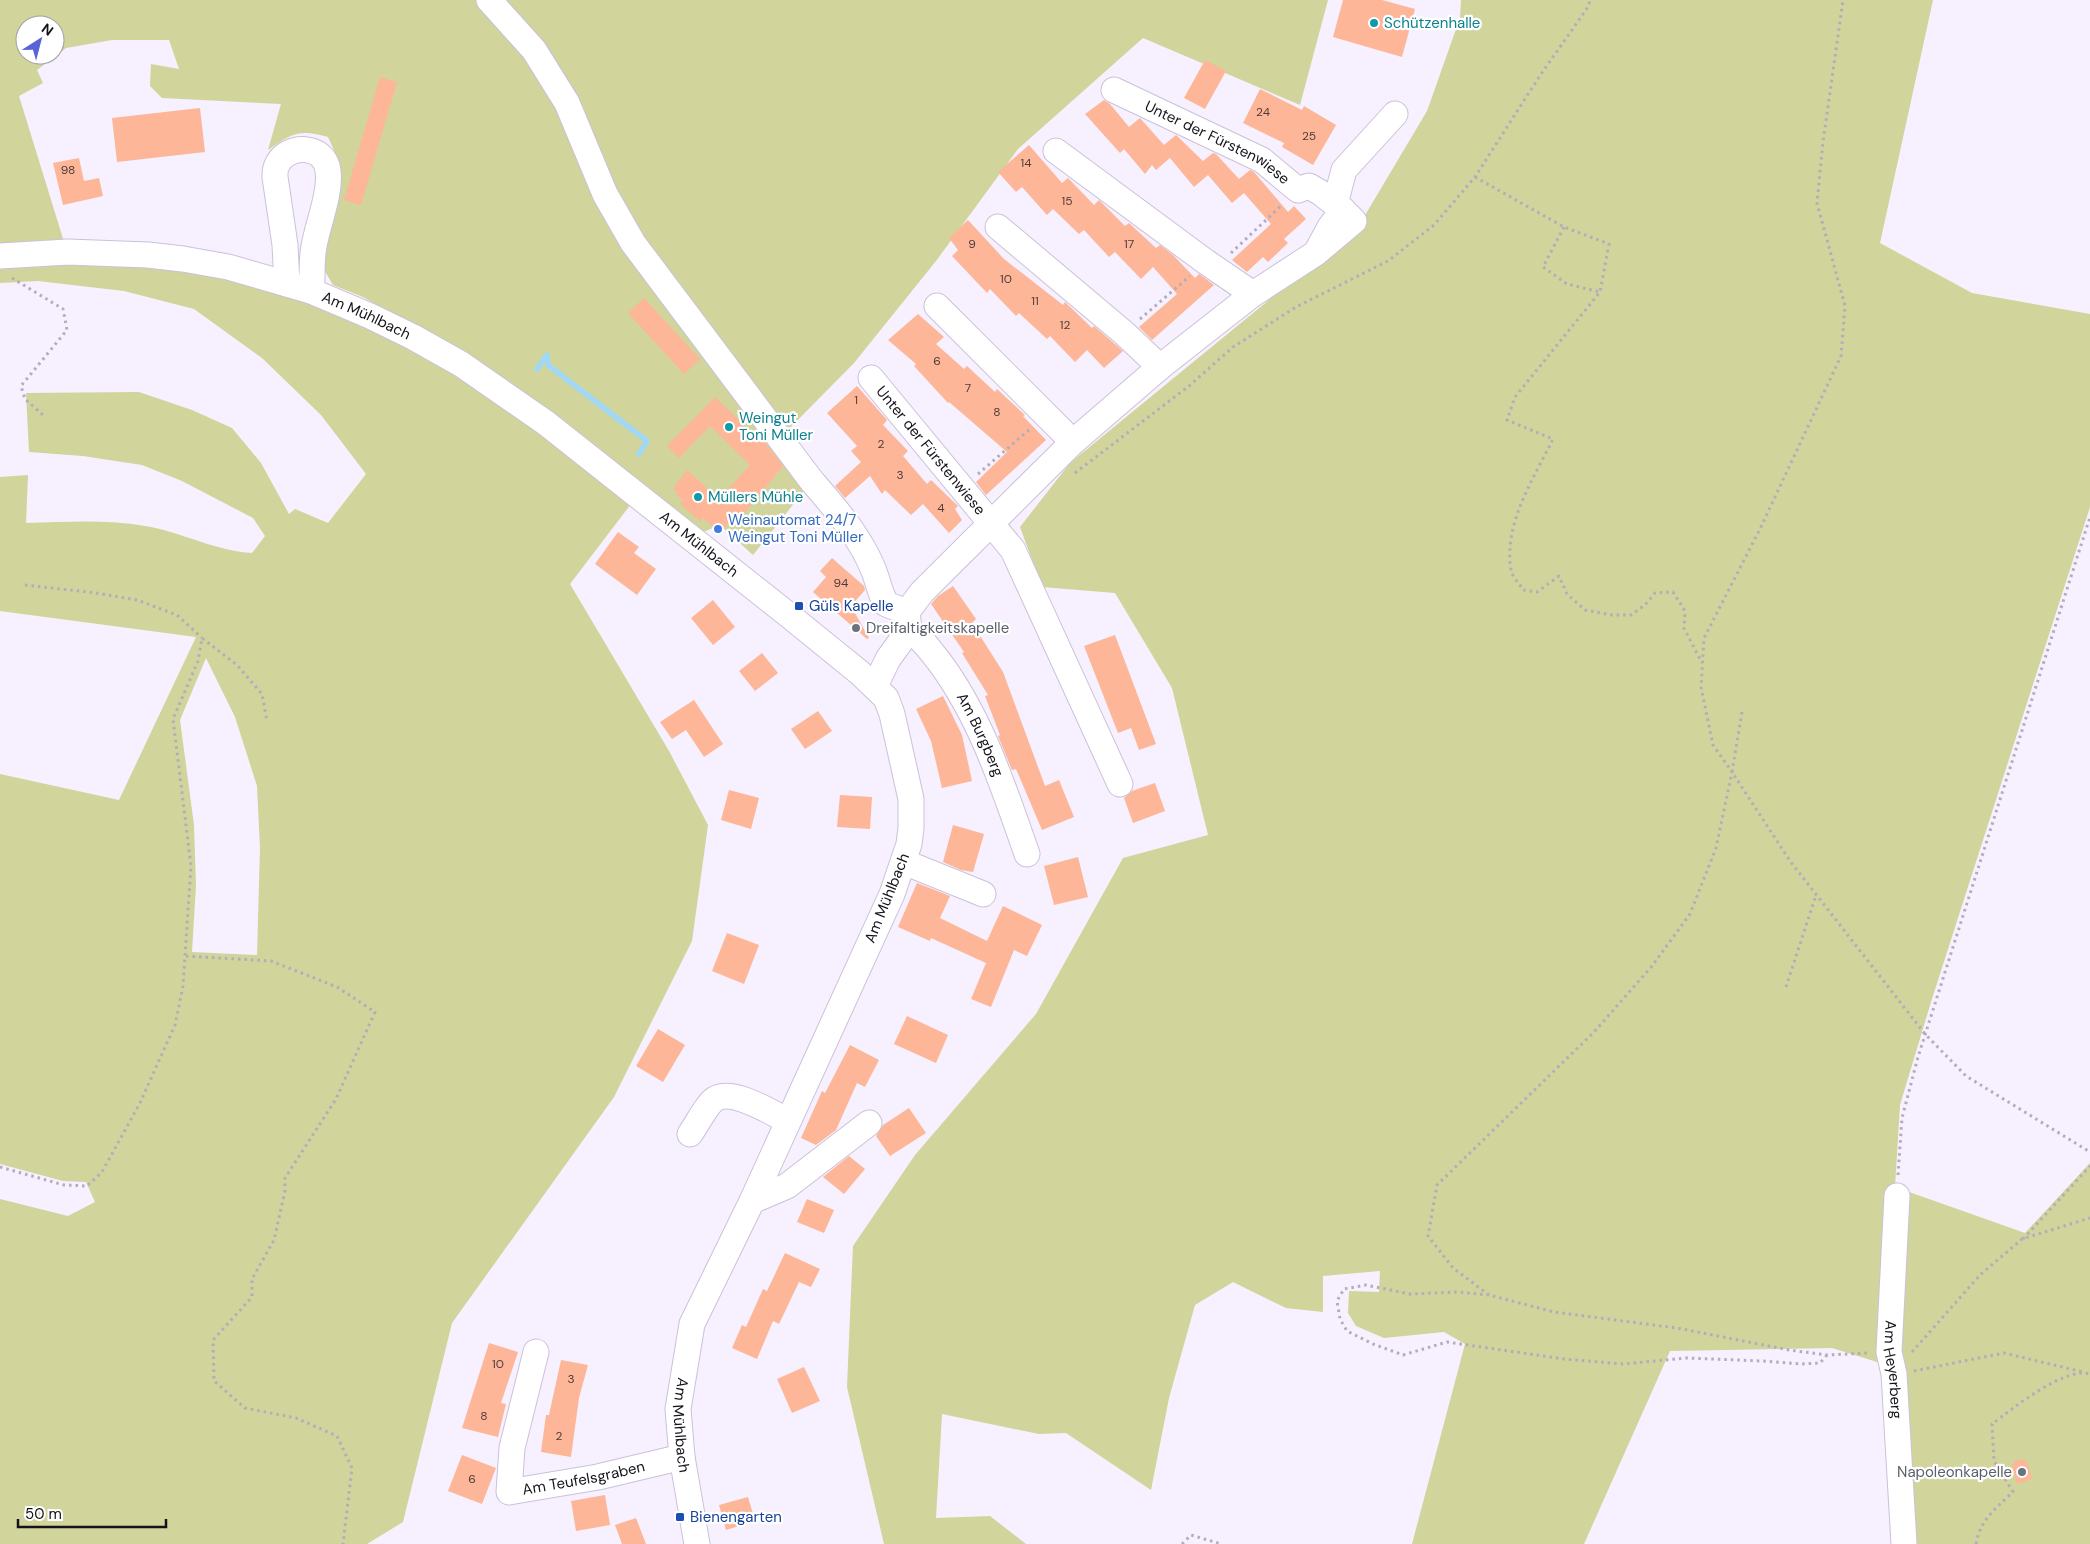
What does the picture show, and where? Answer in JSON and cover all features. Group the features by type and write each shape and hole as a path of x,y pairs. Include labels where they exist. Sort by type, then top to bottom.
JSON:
{"street":[{"name":"Am Burgberg","path":"490,0 534,50 567,102 605,194 633,243 811,480 840,514 859,542 874,571 880,594 886,604 908,621 916,634 946,670 969,709 1002,781 1027,854"},
{"name":"Unter der Fürstenwiese","path":"875,686 922,592 1073,442 1160,368 1253,294 1316,253 1354,221 1339,207 1309,186 1298,190 1262,160 1114,90"},
{"path":"1339,207 1344,170 1395,114"},
{"path":"287,284 285,245 275,177 276,166 285,156 293,151 304,149 314,151 323,158 328,169 328,182 313,246 311,291"},
{"path":"1056,151 1253,294"},
{"path":"998,227 1124,333 1160,368"},
{"name":"Am Mühlbach","path":"6,255 68,252 148,255 228,267 311,291 370,316 453,360 546,423 791,617 875,686 886,698 892,714 911,798 912,828 904,862 892,894 752,1201 692,1324 678,1409 682,1458 697,1544"},
{"path":"937,306 1073,442"},
{"name":"Unter der Fürstenwiese","path":"871,378 963,488 1019,560 1120,784"},
{"path":"904,862 984,894"},
{"path":"690,1134 714,1100 722,1097 755,1104 788,1121"},
{"path":"752,1201 787,1186 869,1123"},
{"name":"Am Heyerberg","path":"1897,1196 1891,1363 1904,1544"},
{"name":"Am Teufelsgraben","path":"536,1352 512,1448 509,1492 598,1477 682,1458"}],"path":[{"path":"1072,476 1189,386 1233,347 1296,308 1388,261 1434,225 1475,177 1588,7 1590,0"},
{"path":"1844,0 1822,142 1817,202 1845,306 1841,356 1760,529 1704,638 1701,687 1713,745 1790,861 1925,1034 1966,1076 2090,1152"},
{"path":"1475,177 1564,227 1609,244 1600,292 1514,397 1507,420 1553,439 1523,501 1510,536 1511,572 1523,590 1536,592 1559,576 1567,594 1585,610 1612,615 1631,615 1645,606 1654,593 1673,592 1685,611 1684,628 1703,664"},
{"path":"1124,333 1211,265 1298,190"},
{"path":"1564,227 1543,267 1567,284 1600,292"},
{"path":"6,255 10,278 63,309 66,330 21,386 25,399 43,415"},
{"path":"963,488 1045,415"},
{"path":"1897,1196 1902,1118 1925,1034 2090,517"},
{"path":"26,585 137,600 177,615 236,665 262,694 267,721"},
{"path":"0,1167 64,1185 87,1186 102,1172 140,1103 174,1025 183,986 191,866 173,718 198,661 202,638"},
{"path":"1490,1295 1453,1268 1428,1236 1437,1185 1594,1032 1652,966 1690,914 1716,848 1742,712"},
{"path":"1786,986 1816,894"},
{"path":"186,956 271,961 337,987 375,1012 336,1099 285,1178 274,1240 252,1279 252,1297 213,1340 214,1381 245,1408 296,1418 337,1436 352,1468 343,1544"},
{"path":"1891,1363 1980,1275 2022,1239 2090,1166"},
{"path":"2022,1239 2090,1218"},
{"path":"1827,1355 1820,1363 1802,1364 1762,1360 1686,1358 1623,1364 1564,1359 1447,1342 1403,1355 1373,1344 1347,1331 1340,1319 1337,1301 1344,1289 1366,1285 1410,1294 1457,1292 1490,1295 1554,1312 1677,1328 1789,1350 1935,1368 2004,1353 2090,1374"},
{"path":"1976,1544 1977,1536 1986,1517 2013,1492 1994,1461 1992,1424 2044,1386 2083,1372"},
{"path":"1182,1544 1191,1535 1221,1544"}],"green space":[{"path":"0,0 1328,0 1300,105 1143,38 1018,149 936,261 854,363 776,442 807,487 753,555 720,525 701,533 464,354 363,297 333,285 323,268 338,170 334,150 328,137 309,133 296,134 268,150 281,104 162,98 150,86 151,64 179,69 169,40 112,40 65,49 65,15 15,15 15,65 44,65 37,70 43,83 19,96 64,242 0,244"},
{"path":"1461,0 1933,0 1880,243 1972,293 2090,314 2090,507 1931,1002 1900,1105 1895,1187 2025,1233 2090,1163 2090,1544 1898,1544 1890,1366 1832,1348 1670,1351 1584,1544 1412,1544 1465,1344 1444,1332 1384,1338 1356,1326 1348,1313 1349,1291 1379,1292 1380,1271 1323,1276 1323,1312 1286,1308 1233,1282 1195,1305 1169,1398 1151,1490 1066,1433 1039,1434 942,1414 936,1518 990,1516 1026,1544 884,1544 847,1387 853,1246 915,1155 1036,1014 1123,858 1208,835 1172,688 1115,593 1042,587 1020,527 1070,463 1358,227 1427,111 1460,18"},
{"path":"151,261 300,297 357,320 484,390 631,504 570,584 669,751 708,825 692,941 614,1097 452,1323 403,1522 367,1544 0,1544 0,1199 68,1216 95,1202 86,1182 63,1181 0,1164 0,774 119,800 196,637 0,611 0,477 28,475 26,523 116,522 159,529 225,549 252,553 265,536 253,518 182,481 142,465 83,456 29,452 26,393 139,392 192,410 232,428 261,463 289,514 295,509 328,523 366,474 321,415 262,358 194,309 124,291 38,281 0,283 0,268","holes":["206,658 235,717 257,786 260,848 257,955 192,952 196,885 194,825 180,720"]}],"building":[{"name":"Schützenhalle","path":"1343,0 1382,0 1415,9 1402,57 1333,37"},
{"path":"1205,60 1226,71 1205,109 1184,98"},
{"path":"380,77 397,82 361,205 344,200"},
{"path":"1260,89 1302,110 1304,106 1336,125 1313,165 1282,147 1284,143 1243,123"},
{"path":"1104,100 1110,104 1129,127 1140,118 1164,145 1176,135 1203,161 1213,153 1216,154 1239,179 1250,170 1254,172 1288,212 1294,206 1306,219 1284,239 1288,243 1268,262 1263,257 1247,272 1232,260 1271,224 1244,193 1232,203 1208,175 1194,187 1170,158 1156,170 1152,165 1145,174 1124,149 1120,153 1085,114"},
{"path":"200,108 205,152 117,162 112,118"},
{"path":"1029,145 1062,183 1068,178 1094,205 1099,200 1125,226 1129,223 1156,248 1160,245 1173,255 1195,278 1199,274 1214,285 1152,340 1139,327 1177,294 1153,267 1141,279 1115,252 1109,257 1084,230 1079,234 1053,209 1047,215 1022,187 1016,192 998,172"},
{"path":"79,158 84,181 99,178 103,196 63,205 53,163"},
{"path":"968,220 1004,259 1063,305 1065,302 1092,328 1094,326 1123,351 1104,368 1087,350 1075,362 1050,336 1047,339 1019,313 1016,316 990,289 987,293 952,256 958,250 949,238"},
{"path":"644,298 700,359 684,374 628,313"},
{"path":"918,314 944,337 936,344 964,369 967,366 995,392 997,389 1025,415 1023,416 1046,440 986,495 976,482 1007,452 948,403 914,366 916,364 888,340"},
{"path":"857,386 887,420 883,425 908,451 903,456 927,484 931,480 958,506 955,509 962,520 949,533 923,504 911,515 885,490 882,494 870,476 845,498 835,486 861,462 851,451 857,446 827,413"},
{"path":"715,397 761,441 762,439 783,466 739,520 735,516 720,533 703,518 700,521 680,504 683,500 676,495 678,492 673,489 687,470 719,499 750,465 710,426 679,458 667,446"},
{"path":"618,532 639,547 634,553 656,569 637,595 595,564"},
{"path":"832,558 864,586 865,590 851,606 869,638 867,639 813,592 826,577 820,571"},
{"path":"953,586 976,619 972,623 1003,672 1045,786 1059,780 1074,817 1042,830 1016,769 1012,770 998,736 1000,735 985,696 988,695 962,653 964,652 931,604 938,596"},
{"path":"713,600 735,627 713,645 691,618"},
{"path":"1115,635 1156,744 1139,750 1131,728 1118,733 1084,646"},
{"path":"762,653 778,673 755,691 739,671"},
{"path":"943,696 962,735 972,781 942,788 931,741 916,709"},
{"path":"694,700 723,744 704,757 686,730 672,739 660,722"},
{"path":"818,711 832,731 805,749 791,729"},
{"path":"1155,783 1165,811 1133,823 1124,798 1132,791"},
{"path":"729,790 759,798 751,829 721,820"},
{"path":"840,795 872,797 870,829 837,827"},
{"path":"953,825 984,834 973,872 961,870 943,862"},
{"path":"1078,857 1088,897 1054,905 1044,866"},
{"path":"917,883 950,896 940,918 987,941 1003,906 1042,925 1027,956 1014,950 991,1007 971,999 986,963 931,938 930,941 898,927"},
{"path":"727,933 759,945 744,984 712,971"},
{"path":"907,1016 948,1035 936,1063 894,1044"},
{"path":"658,1029 685,1045 663,1082 636,1066"},
{"path":"850,1045 879,1060 865,1087 857,1083 836,1130 816,1145 801,1138 822,1091 825,1093"},
{"path":"909,1108 926,1133 890,1156 876,1136 883,1125"},
{"path":"849,1156 865,1169 844,1194 823,1177"},
{"path":"807,1199 834,1210 824,1233 797,1222"},
{"path":"785,1253 820,1269 811,1287 799,1282 779,1324 773,1321 757,1359 732,1348 742,1325 746,1327 763,1289 767,1291"},
{"path":"489,1343 518,1352 501,1403 506,1404 498,1437 462,1428"},
{"path":"561,1360 588,1365 579,1398 571,1457 541,1452 546,1415 549,1415"},
{"path":"804,1367 820,1401 792,1413 777,1379"},
{"path":"462,1455 496,1468 482,1504 448,1491"},
{"name":"Napoleonkapelle","path":"2022,1459 2027,1462 2032,1479 2017,1484 2012,1466 2015,1461"},
{"path":"605,1495 610,1525 576,1531 571,1501"},
{"path":"748,1497 755,1521 726,1530 719,1505"},
{"path":"636,1518 646,1544 622,1544 615,1525"}],"waterway":[{"path":"537,369 547,355 548,365 647,441 639,454"}],"place":[{"name":"Schützenhalle","path":"1374,23"},
{"name":"Weingut Toni Müller","path":"729,427"},
{"name":"Müllers Mühle","path":"698,497"},
{"name":"Weinautomat 24/7 Weingut Toni Müller","path":"718,529"},
{"name":"Güls Kapelle","path":"799,606"},
{"name":"Dreifaltigkeitskapelle","path":"856,628"},
{"name":"Napoleonkapelle","path":"2022,1472"},
{"name":"Bienengarten","path":"680,1517"}]}
